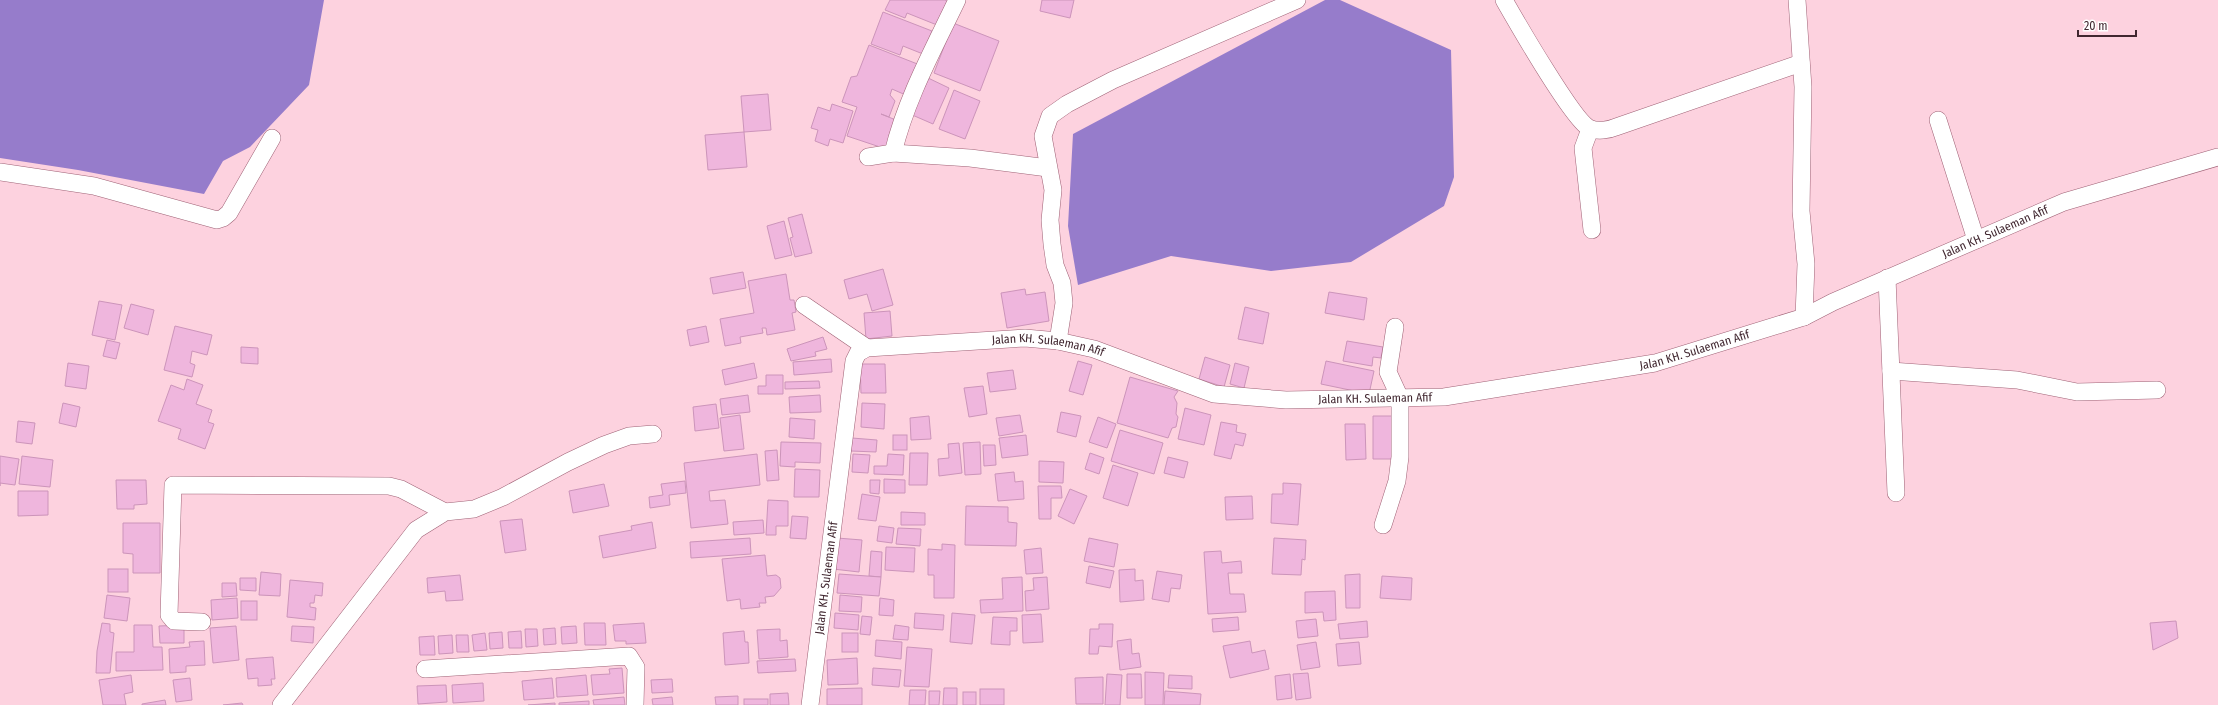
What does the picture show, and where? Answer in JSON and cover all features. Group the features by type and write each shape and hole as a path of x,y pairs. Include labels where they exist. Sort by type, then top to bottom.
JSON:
{"street":[{"path":"893,153 900,127 919,79 957,0"},
{"path":"1058,341 1064,303 1062,282 1055,265 1052,244 1050,220 1053,190 1043,136 1050,116 1066,104 1113,80 1297,0"},
{"path":"1504,0 1556,85 1582,123 1590,129 1607,130 1801,63"},
{"path":"1797,0 1801,63 1801,211 1806,264 1804,317"},
{"path":"1938,120 1976,240"},
{"path":"1590,129 1583,148 1592,230"},
{"path":"0,172 94,186 217,220 223,218 229,212 272,138"},
{"path":"868,157 893,153 970,158 1048,168"},
{"name":"Jalan KH. Sulaeman Afif","path":"810,705 854,361 858,353 867,348 1025,338 1058,341 1094,349 1214,394 1286,400 1444,397 1655,363 1804,317 1833,302 1887,278 2064,202 2218,157"},
{"path":"1887,278 1896,493"},
{"path":"804,305 867,348"},
{"path":"1383,525 1396,481 1400,456 1400,398 1388,372 1395,326"},
{"path":"1891,371 2017,380 2077,392 2157,390"},
{"path":"281,705 402,546 416,530 445,512 474,509 503,497 568,462 604,445 629,436 653,434"},
{"path":"202,622 174,620 169,615 173,485 389,486 401,489 445,512"},
{"path":"425,669 629,656 636,667 635,705"}],"shaded area":[{"path":"0,0 324,0 309,85 250,147 223,161 204,194 78,170 0,158"},
{"path":"1325,0 1340,0 1451,50 1454,177 1444,206 1351,262 1271,271 1171,256 1078,285 1068,226 1073,134"}],"building":[{"path":"890,0 947,1 937,25 907,13 905,18 885,10"},
{"path":"1042,0 1074,0 1070,18 1040,11"},
{"path":"883,12 932,31 923,54 903,46 900,55 871,44"},
{"path":"953,23 999,41 980,91 934,73"},
{"path":"869,45 920,65 908,96 892,89 890,95 895,101 889,117 881,114 896,120 886,149 847,136 857,107 842,102 851,77 857,76"},
{"path":"926,77 949,88 933,124 910,114"},
{"path":"954,90 980,101 965,139 939,129"},
{"path":"768,94 771,130 744,132 741,96"},
{"path":"832,104 853,111 843,143 830,139 828,146 815,141 818,130 811,128 818,107 830,111"},
{"path":"744,132 747,167 708,170 705,135"},
{"path":"802,214 812,253 795,257 790,238 793,237 788,218"},
{"path":"784,221 792,255 775,259 767,226"},
{"path":"883,269 893,305 872,311 867,294 849,299 844,280"},
{"path":"743,272 746,288 713,294 710,278"},
{"path":"786,274 790,300 794,300 796,312 792,313 795,330 767,335 766,328 762,328 763,333 740,337 741,343 725,346 720,319 754,313 748,281"},
{"path":"1025,289 1026,295 1045,292 1049,321 1007,328 1001,293"},
{"path":"1329,292 1367,298 1364,320 1325,313"},
{"path":"99,301 122,305 115,340 92,335"},
{"path":"131,304 154,310 148,335 124,328"},
{"path":"1245,307 1269,313 1263,344 1238,339"},
{"path":"890,311 892,336 866,339 864,313"},
{"path":"175,326 212,335 207,355 192,351 190,363 195,365 192,377 164,370"},
{"path":"706,326 709,342 690,346 687,330"},
{"path":"823,337 827,349 815,352 816,356 791,361 787,349"},
{"path":"107,340 120,343 116,359 103,356"},
{"path":"1347,341 1383,347 1381,358 1373,357 1372,366 1343,361"},
{"path":"241,347 258,348 258,364 241,363"},
{"path":"1205,357 1230,365 1224,387 1199,379"},
{"path":"831,359 832,372 794,375 793,362"},
{"path":"1078,361 1092,365 1083,395 1069,391"},
{"path":"1326,361 1374,371 1369,394 1321,384"},
{"path":"68,363 89,366 86,389 65,386"},
{"path":"754,363 757,378 725,385 722,370"},
{"path":"1235,363 1249,367 1244,388 1230,384"},
{"path":"860,364 885,364 886,393 861,393"},
{"path":"1013,370 1016,389 990,392 987,373"},
{"path":"766,375 783,375 783,394 758,394 758,386 766,386"},
{"path":"1130,377 1178,391 1174,397 1177,403 1176,414 1178,417 1176,427 1172,428 1168,438 1117,423"},
{"path":"187,379 203,385 196,404 212,410 208,422 214,424 205,449 178,439 181,429 158,421 171,385 184,390"},
{"path":"819,381 820,388 785,389 785,382"},
{"path":"983,386 987,414 969,417 964,388"},
{"path":"748,395 750,412 722,415 720,399"},
{"path":"820,395 821,412 790,413 789,397"},
{"path":"63,403 80,407 76,427 59,423"},
{"path":"862,403 885,404 884,429 861,427"},
{"path":"716,404 719,428 695,431 693,407"},
{"path":"1185,408 1211,415 1204,445 1178,439"},
{"path":"1061,412 1081,416 1076,437 1057,432"},
{"path":"740,415 744,449 724,451 720,418"},
{"path":"1020,415 1023,432 999,436 996,418"},
{"path":"929,416 931,439 911,440 910,418"},
{"path":"1373,416 1396,416 1395,459 1373,459"},
{"path":"1098,417 1116,424 1107,448 1089,442"},
{"path":"790,418 815,420 814,439 789,437"},
{"path":"18,421 35,423 32,444 16,442"},
{"path":"1221,422 1237,425 1236,432 1246,434 1243,446 1235,444 1231,459 1214,455"},
{"path":"1345,424 1365,424 1366,459 1346,460"},
{"path":"1120,430 1163,443 1154,474 1111,461"},
{"path":"893,435 907,435 907,450 893,450"},
{"path":"1026,435 1028,455 1002,458 999,438"},
{"path":"852,438 877,440 876,452 851,451"},
{"path":"781,442 821,443 820,463 795,462 795,467 780,466"},
{"path":"980,442 981,474 965,475 963,443"},
{"path":"959,443 962,473 939,476 938,459 949,458 948,444"},
{"path":"983,445 995,445 996,465 984,466"},
{"path":"777,450 779,480 767,481 765,451"},
{"path":"910,453 928,453 927,485 909,485"},
{"path":"1090,453 1104,458 1099,474 1085,469"},
{"path":"757,454 760,485 709,491 710,501 725,500 728,524 691,528 684,463"},
{"path":"853,454 870,455 868,473 852,472"},
{"path":"888,454 904,455 903,475 874,474 874,466 887,466"},
{"path":"0,456 19,459 15,485 0,483"},
{"path":"22,456 53,460 50,487 19,484"},
{"path":"1168,457 1188,462 1184,478 1164,473"},
{"path":"1039,461 1064,462 1063,483 1039,482"},
{"path":"1113,465 1138,473 1128,506 1103,498"},
{"path":"795,469 820,470 819,497 794,497"},
{"path":"1014,472 1015,482 1023,481 1024,499 998,501 995,474"},
{"path":"884,479 905,480 905,493 884,493"},
{"path":"116,480 146,480 147,504 134,505 134,509 117,509"},
{"path":"870,480 880,480 879,494 870,493"},
{"path":"685,481 686,493 669,495 670,505 650,508 649,497 663,495 661,484"},
{"path":"1283,483 1301,484 1298,525 1271,523 1272,494 1283,494"},
{"path":"604,484 609,506 573,513 569,491"},
{"path":"1038,486 1061,486 1062,498 1051,498 1051,519 1039,519"},
{"path":"1070,489 1087,496 1074,524 1058,516"},
{"path":"18,491 48,491 48,515 18,516"},
{"path":"862,494 880,497 876,521 858,519"},
{"path":"1252,496 1253,519 1226,520 1225,497"},
{"path":"768,500 788,501 788,526 776,526 776,535 766,535"},
{"path":"966,506 1008,507 1008,522 1017,523 1016,546 965,545"},
{"path":"901,512 925,513 925,525 901,525"},
{"path":"792,516 808,517 806,539 790,538"},
{"path":"522,519 526,550 505,553 500,521"},
{"path":"763,520 764,533 734,535 733,522"},
{"path":"652,522 656,548 603,558 599,536 632,530 631,526"},
{"path":"123,523 160,523 160,573 133,573 133,554 123,553"},
{"path":"879,526 894,528 892,543 877,541"},
{"path":"898,528 921,529 920,546 896,544"},
{"path":"750,538 751,554 691,558 690,542"},
{"path":"837,538 862,540 859,572 833,569"},
{"path":"1089,538 1118,544 1114,567 1084,561"},
{"path":"1274,538 1306,540 1305,560 1302,559 1301,575 1272,574"},
{"path":"942,544 955,545 954,598 934,598 934,575 928,575 928,549 942,550"},
{"path":"886,547 915,548 914,572 885,570"},
{"path":"1041,548 1043,573 1026,574 1024,550"},
{"path":"871,551 882,552 881,577 869,576"},
{"path":"1221,551 1222,563 1241,561 1242,573 1228,573 1230,594 1244,594 1246,612 1208,614 1204,552"},
{"path":"765,555 767,576 776,575 780,578 781,588 774,596 765,597 766,603 759,603 760,607 741,609 740,599 727,601 722,559"},
{"path":"1089,566 1114,571 1110,588 1086,583"},
{"path":"108,569 128,569 128,592 108,592"},
{"path":"1135,569 1135,581 1143,580 1144,600 1120,602 1119,570"},
{"path":"1157,571 1182,575 1180,589 1171,588 1169,602 1152,599"},
{"path":"261,572 281,574 280,596 259,595"},
{"path":"839,574 881,577 879,596 837,593"},
{"path":"1360,574 1360,608 1346,608 1345,575"},
{"path":"460,575 463,600 446,601 445,591 428,593 427,578"},
{"path":"1382,576 1412,578 1411,600 1380,598"},
{"path":"1022,577 1023,611 981,613 980,600 1003,599 1002,578"},
{"path":"1047,577 1049,609 1026,611 1025,591 1034,590 1033,578"},
{"path":"240,578 256,578 256,591 240,590"},
{"path":"290,580 323,583 322,596 315,595 314,603 310,603 310,607 316,608 315,620 287,617"},
{"path":"222,583 236,583 237,596 222,597"},
{"path":"1335,591 1336,620 1324,621 1323,612 1305,613 1305,592"},
{"path":"107,595 130,598 127,621 104,618"},
{"path":"840,595 862,597 861,612 839,611"},
{"path":"237,598 238,618 212,620 211,600"},
{"path":"880,598 894,600 893,616 879,615"},
{"path":"241,601 257,601 257,620 241,620"},
{"path":"835,613 859,615 858,630 834,628"},
{"path":"915,613 944,615 943,630 914,628"},
{"path":"952,613 975,615 972,644 950,642"},
{"path":"1041,614 1043,642 1023,643 1022,615"},
{"path":"862,616 872,617 870,635 860,634"},
{"path":"993,617 1017,618 1017,631 1010,631 1010,645 991,644"},
{"path":"1238,617 1239,630 1213,632 1212,619"},
{"path":"1316,619 1318,636 1298,638 1296,621"},
{"path":"1367,621 1368,637 1340,639 1338,624"},
{"path":"2176,621 2178,638 2153,650 2150,623"},
{"path":"102,623 110,624 110,632 114,633 110,673 96,673 97,651"},
{"path":"584,623 605,623 606,645 585,645"},
{"path":"644,623 646,643 626,644 626,641 615,641 613,625"},
{"path":"1099,624 1113,624 1112,647 1099,646 1098,654 1089,654 1090,629 1099,629"},
{"path":"134,625 152,625 153,647 162,647 163,670 116,671 116,652 134,652"},
{"path":"184,625 184,643 160,643 159,626"},
{"path":"895,625 909,627 908,640 893,639"},
{"path":"236,626 239,660 213,663 210,628"},
{"path":"292,626 314,627 313,643 291,641"},
{"path":"576,626 577,643 562,644 561,627"},
{"path":"555,628 556,644 544,645 543,629"},
{"path":"525,629 537,629 538,646 526,647"},
{"path":"780,629 780,641 787,640 788,657 759,659 757,630"},
{"path":"521,631 522,648 509,648 508,632"},
{"path":"744,631 745,642 748,642 749,663 725,665 723,633"},
{"path":"502,632 503,648 490,649 489,633"},
{"path":"485,633 487,650 474,651 472,635"},
{"path":"842,633 858,633 858,652 842,652"},
{"path":"452,635 453,653 439,654 438,636"},
{"path":"456,635 468,635 469,652 457,652"},
{"path":"434,636 435,655 420,655 419,637"},
{"path":"1131,639 1132,654 1139,653 1141,667 1120,670 1117,641"},
{"path":"876,640 902,642 901,659 875,656"},
{"path":"204,641 205,665 186,666 186,672 170,673 169,649 190,647 189,642"},
{"path":"1250,641 1252,653 1265,650 1269,669 1230,678 1223,646"},
{"path":"1316,642 1320,667 1301,670 1297,645"},
{"path":"1359,642 1361,664 1338,666 1336,644"},
{"path":"907,647 932,649 929,687 904,686"},
{"path":"273,657 275,679 271,679 272,685 258,686 258,678 248,679 246,659"},
{"path":"857,658 858,684 828,685 827,660"},
{"path":"795,659 796,671 758,673 757,661"},
{"path":"622,668 624,693 593,695 591,675 610,674 609,669"},
{"path":"873,668 901,670 899,687 872,685"},
{"path":"1145,672 1164,673 1163,705 1145,705"},
{"path":"1308,673 1311,698 1296,700 1293,674"},
{"path":"1107,674 1122,675 1120,705 1105,705"},
{"path":"1127,674 1141,674 1142,698 1127,698"},
{"path":"1290,674 1292,698 1277,700 1275,676"},
{"path":"131,675 133,692 124,694 126,705 103,705 99,680"},
{"path":"586,675 588,695 557,697 556,678"},
{"path":"1169,675 1192,676 1192,689 1168,688"},
{"path":"1103,677 1103,704 1076,704 1075,678"},
{"path":"190,678 192,700 176,702 173,680"},
{"path":"552,678 554,698 524,700 522,681"},
{"path":"672,679 673,692 652,693 651,680"},
{"path":"483,683 484,701 453,703 452,685"},
{"path":"446,685 447,702 418,704 417,686"},
{"path":"862,688 862,705 827,705 827,689"},
{"path":"944,688 957,688 957,705 943,705"},
{"path":"980,689 1004,689 1004,705 980,705"},
{"path":"910,690 926,690 925,705 909,705"},
{"path":"929,691 940,691 939,705 929,705"},
{"path":"1165,691 1201,694 1200,705 1164,705"},
{"path":"963,692 976,692 976,705 963,705"},
{"path":"788,693 789,705 770,705 770,694"},
{"path":"738,696 738,705 716,705 715,697"},
{"path":"624,697 625,705 594,705 593,700"},
{"path":"672,697 673,705 653,705 652,699"},
{"path":"744,699 768,699 768,705 744,705"},
{"path":"165,700 166,705 142,705 142,704"},
{"path":"589,701 589,705 559,705 559,703"},
{"path":"242,703 243,705 223,705"},
{"path":"555,703 555,705 528,705"}]}
